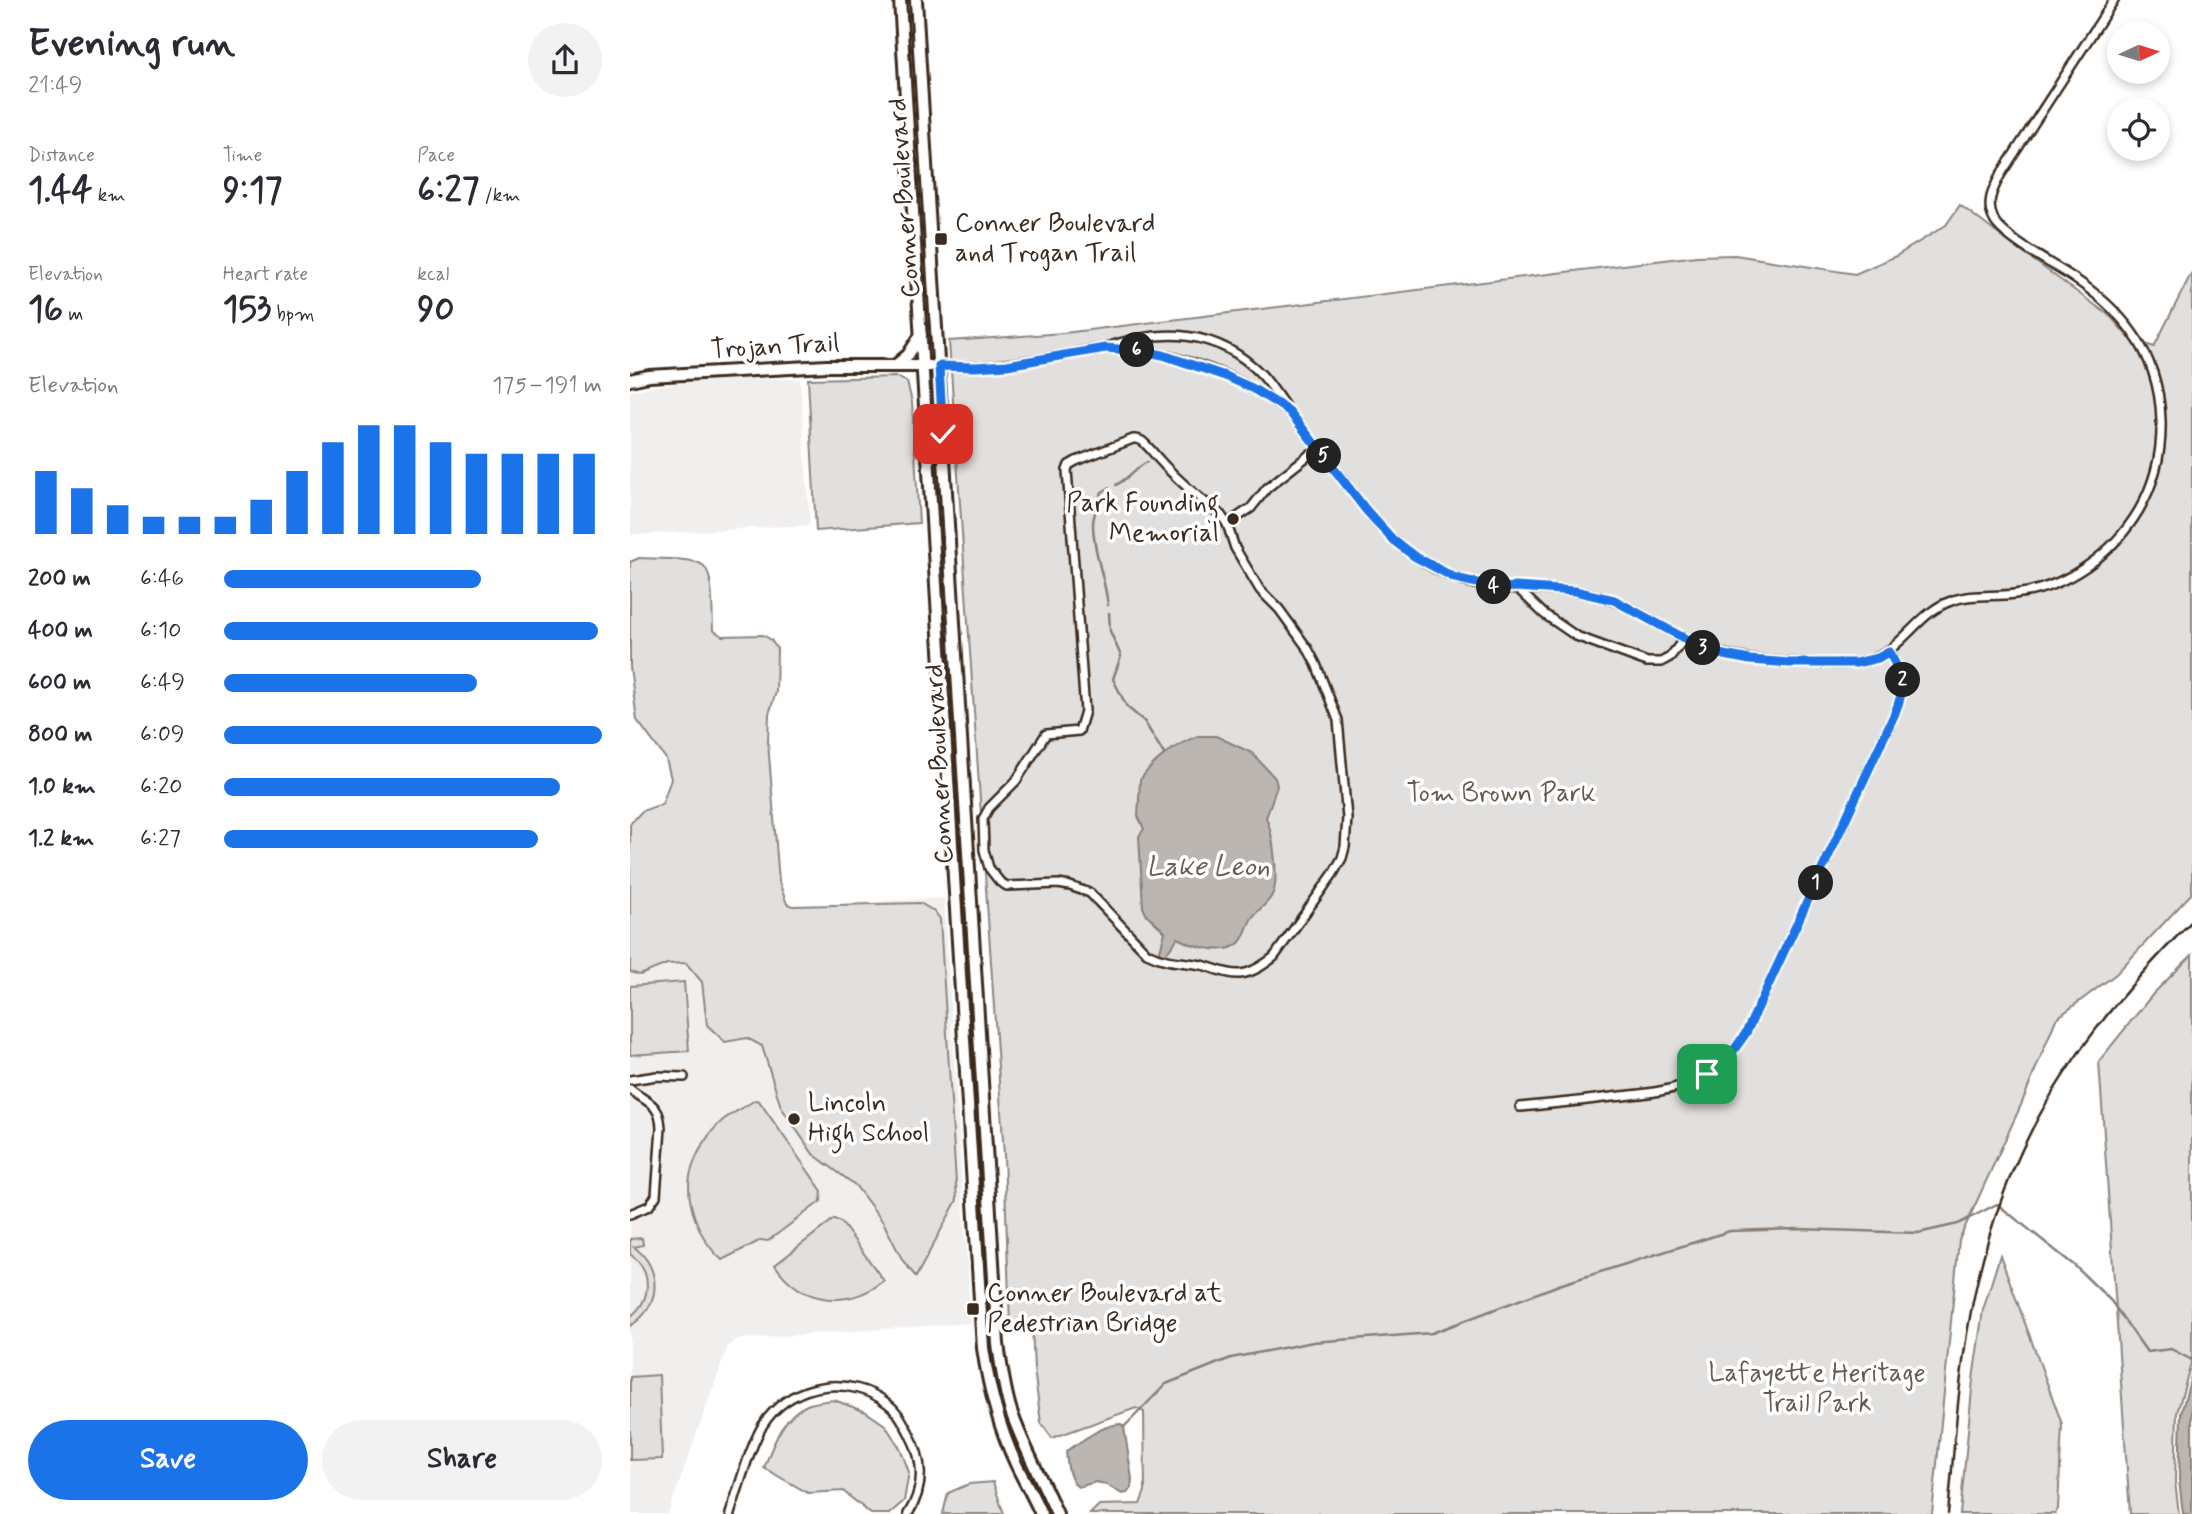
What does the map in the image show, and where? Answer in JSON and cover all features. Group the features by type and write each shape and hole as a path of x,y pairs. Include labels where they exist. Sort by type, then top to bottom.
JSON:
{"main road":[{"name":"Conner Boulevard","path":"901,0 981,1317 986,1366 996,1415 1041,1514"},
{"name":"Conner Boulevard","path":"916,0 996,1315 1003,1380 1011,1409 1030,1458 1057,1514"},
{"path":"896,365 908,355 921,335"},
{"name":"Trojan Trail","path":"630,380 649,376 827,366 939,366"},
{"path":"945,713 960,712"},
{"path":"981,1317 996,1315"}],"street":[{"path":"939,366 1007,365 1104,348 1140,337 1168,334 1199,339 1226,348 1248,361 1267,380 1379,525 1393,540 1436,569 1476,584 1499,588 1575,591 1614,600 1684,639 1724,655 1790,663 1856,663 1878,658 1889,652 1935,610 1952,600 2038,590 2070,577 2088,566 2110,548 2133,519 2155,474 2161,442 2161,412 2153,375 2137,339 2100,298 2003,231 1993,219 1990,210 1991,196 2001,174 2114,0"},
{"path":"1104,348 1143,351 1197,365 1252,388 1289,411"},
{"path":"1139,439 1177,478 1221,515 1227,524 1235,548 1260,590 1279,609 1308,649 1335,710 1347,818 1345,847 1333,874 1274,957 1264,965 1241,975 1203,965 1168,962 1147,953 1090,893 1070,886 1007,886 1000,882 986,860 983,819 989,808 1016,781 1046,734 1079,731 1084,711 1066,478 1069,465 1087,456 1139,439"},
{"path":"1227,524 1251,508 1267,488 1318,448"},
{"path":"1516,587 1544,614 1576,636 1647,662 1661,662 1670,657 1684,639"},
{"path":"1520,1107 1664,1092 1707,1074 1731,1054 1746,1033 1902,696 1904,681 1889,652"},
{"path":"630,1080 657,1076 684,1077"},
{"path":"630,1089 655,1107 661,1118 656,1196 649,1206 630,1214"},
{"path":"730,1514 766,1419 788,1399 801,1392 839,1385 865,1391 887,1403 899,1415 910,1434 919,1455 921,1484 908,1514"}],"shaded area":[{"path":"740,378 800,379 810,525 630,535 630,391 662,385"},
{"name":"Lincoln High School","path":"944,898 971,1323 738,1339 728,1346 668,1514 630,1514 630,915"}],"green space":[{"name":"Tom Brown Park","path":"1960,205 2110,316 2129,338 2154,347 2192,272 2192,893 2116,974 2056,1019 2021,1105 1959,1240 1932,1514 1090,1514 1099,1505 1140,1504 1145,1491 1144,1412 1136,1408 1052,1438 1041,1423 1032,1327 1010,1327 1004,1155 949,341 1064,333 1697,256 1735,255 1855,274 1896,256 1946,225"},
{"path":"897,377 907,382 912,402 919,523 816,531 808,379"},
{"path":"639,558 683,560 704,566 711,587 713,630 722,636 763,635 771,640 777,649 776,692 769,714 768,742 779,882 787,904 920,903 935,912 940,919 957,1200 916,1277 903,1261 883,1222 855,1185 813,1154 781,1107 762,1046 747,1038 725,1042 707,1025 702,982 686,963 667,964 640,975 630,972 630,824 642,811 662,804 671,779 666,759 637,720 630,667 630,562"},
{"path":"2192,955 2192,1359 2177,1413 2175,1481 2179,1514 2130,1514 2099,1061 2153,994"},
{"path":"684,982 689,1051 630,1055 630,986"},
{"path":"755,1100 759,1101 822,1191 821,1201 768,1241 761,1240 722,1260 707,1243 696,1222 690,1198 690,1176 698,1153 712,1131 723,1120"},
{"path":"834,1219 841,1222 884,1281 870,1290 840,1299 812,1295 798,1288 775,1265"},
{"path":"642,1238 643,1245 634,1247 650,1266 654,1276 653,1299 648,1309 630,1326 630,1317 643,1302 647,1286 643,1269 630,1254 630,1239"},
{"name":"Lafayette Heritage Trail Park","path":"2000,1255 2062,1424 2058,1509 2055,1514 1960,1514 1973,1379 1983,1310"},
{"path":"659,1375 662,1459 630,1460 630,1377"},
{"path":"834,1400 866,1412 885,1425 900,1448 909,1472 904,1501 889,1514 871,1514 843,1491 808,1493 764,1468 779,1432 791,1416 807,1405"},
{"path":"993,1482 1004,1514 943,1514 948,1493 969,1484"}],"water":[{"name":"Lake Leon","path":"1198,736 1216,736 1252,753 1275,778 1277,786 1266,818 1274,856 1275,886 1271,897 1252,918 1242,939 1234,946 1209,949 1177,938 1159,963 1157,962 1165,932 1146,914 1143,907 1139,836 1144,829 1138,816 1140,780 1166,754"},
{"path":"2192,1373 2192,1514 2183,1514 2179,1480 2181,1413"},
{"path":"1121,1424 1124,1427 1131,1488 1122,1494 1096,1482 1078,1487 1070,1475 1066,1451 1099,1430"}],"waterway":[{"path":"1116,485 1147,462"},
{"path":"1108,605 1093,524 1102,492 1109,488"},
{"path":"1109,613 1110,631 1121,656 1113,679 1127,707 1144,721 1164,754"},
{"path":"1124,1427 1166,1384 1231,1358 1313,1342 1432,1333 1559,1285 1730,1231 1799,1229 1918,1233 1958,1224 1997,1204 2075,1266 2111,1301 2147,1352 2171,1349 2192,1360"}],"railway":[{"path":"1948,1514 1958,1402 1970,1319 1989,1236 2007,1184 2029,1135 2083,1046 2152,962 2192,921"}],"place":[{"name":"Conner Boulevard and Trogan Trail","path":"941,239"},
{"name":"Park Founding Memorial","path":"1233,519"},
{"name":"Lincoln High School","path":"794,1119"},
{"name":"Conner Boulevard at Pedestrian Bridge","path":"973,1309"}],"route":[{"path":"943,434 939,366 1007,365 1105,348 1163,355 1197,365 1252,388 1289,411 1366,510 1393,540 1414,556 1455,578 1499,588 1575,591 1614,600 1702,648 1750,660 1840,664 1867,661 1889,652 1904,681 1904,690 1895,713 1746,1033 1731,1054 1707,1074"}]}
